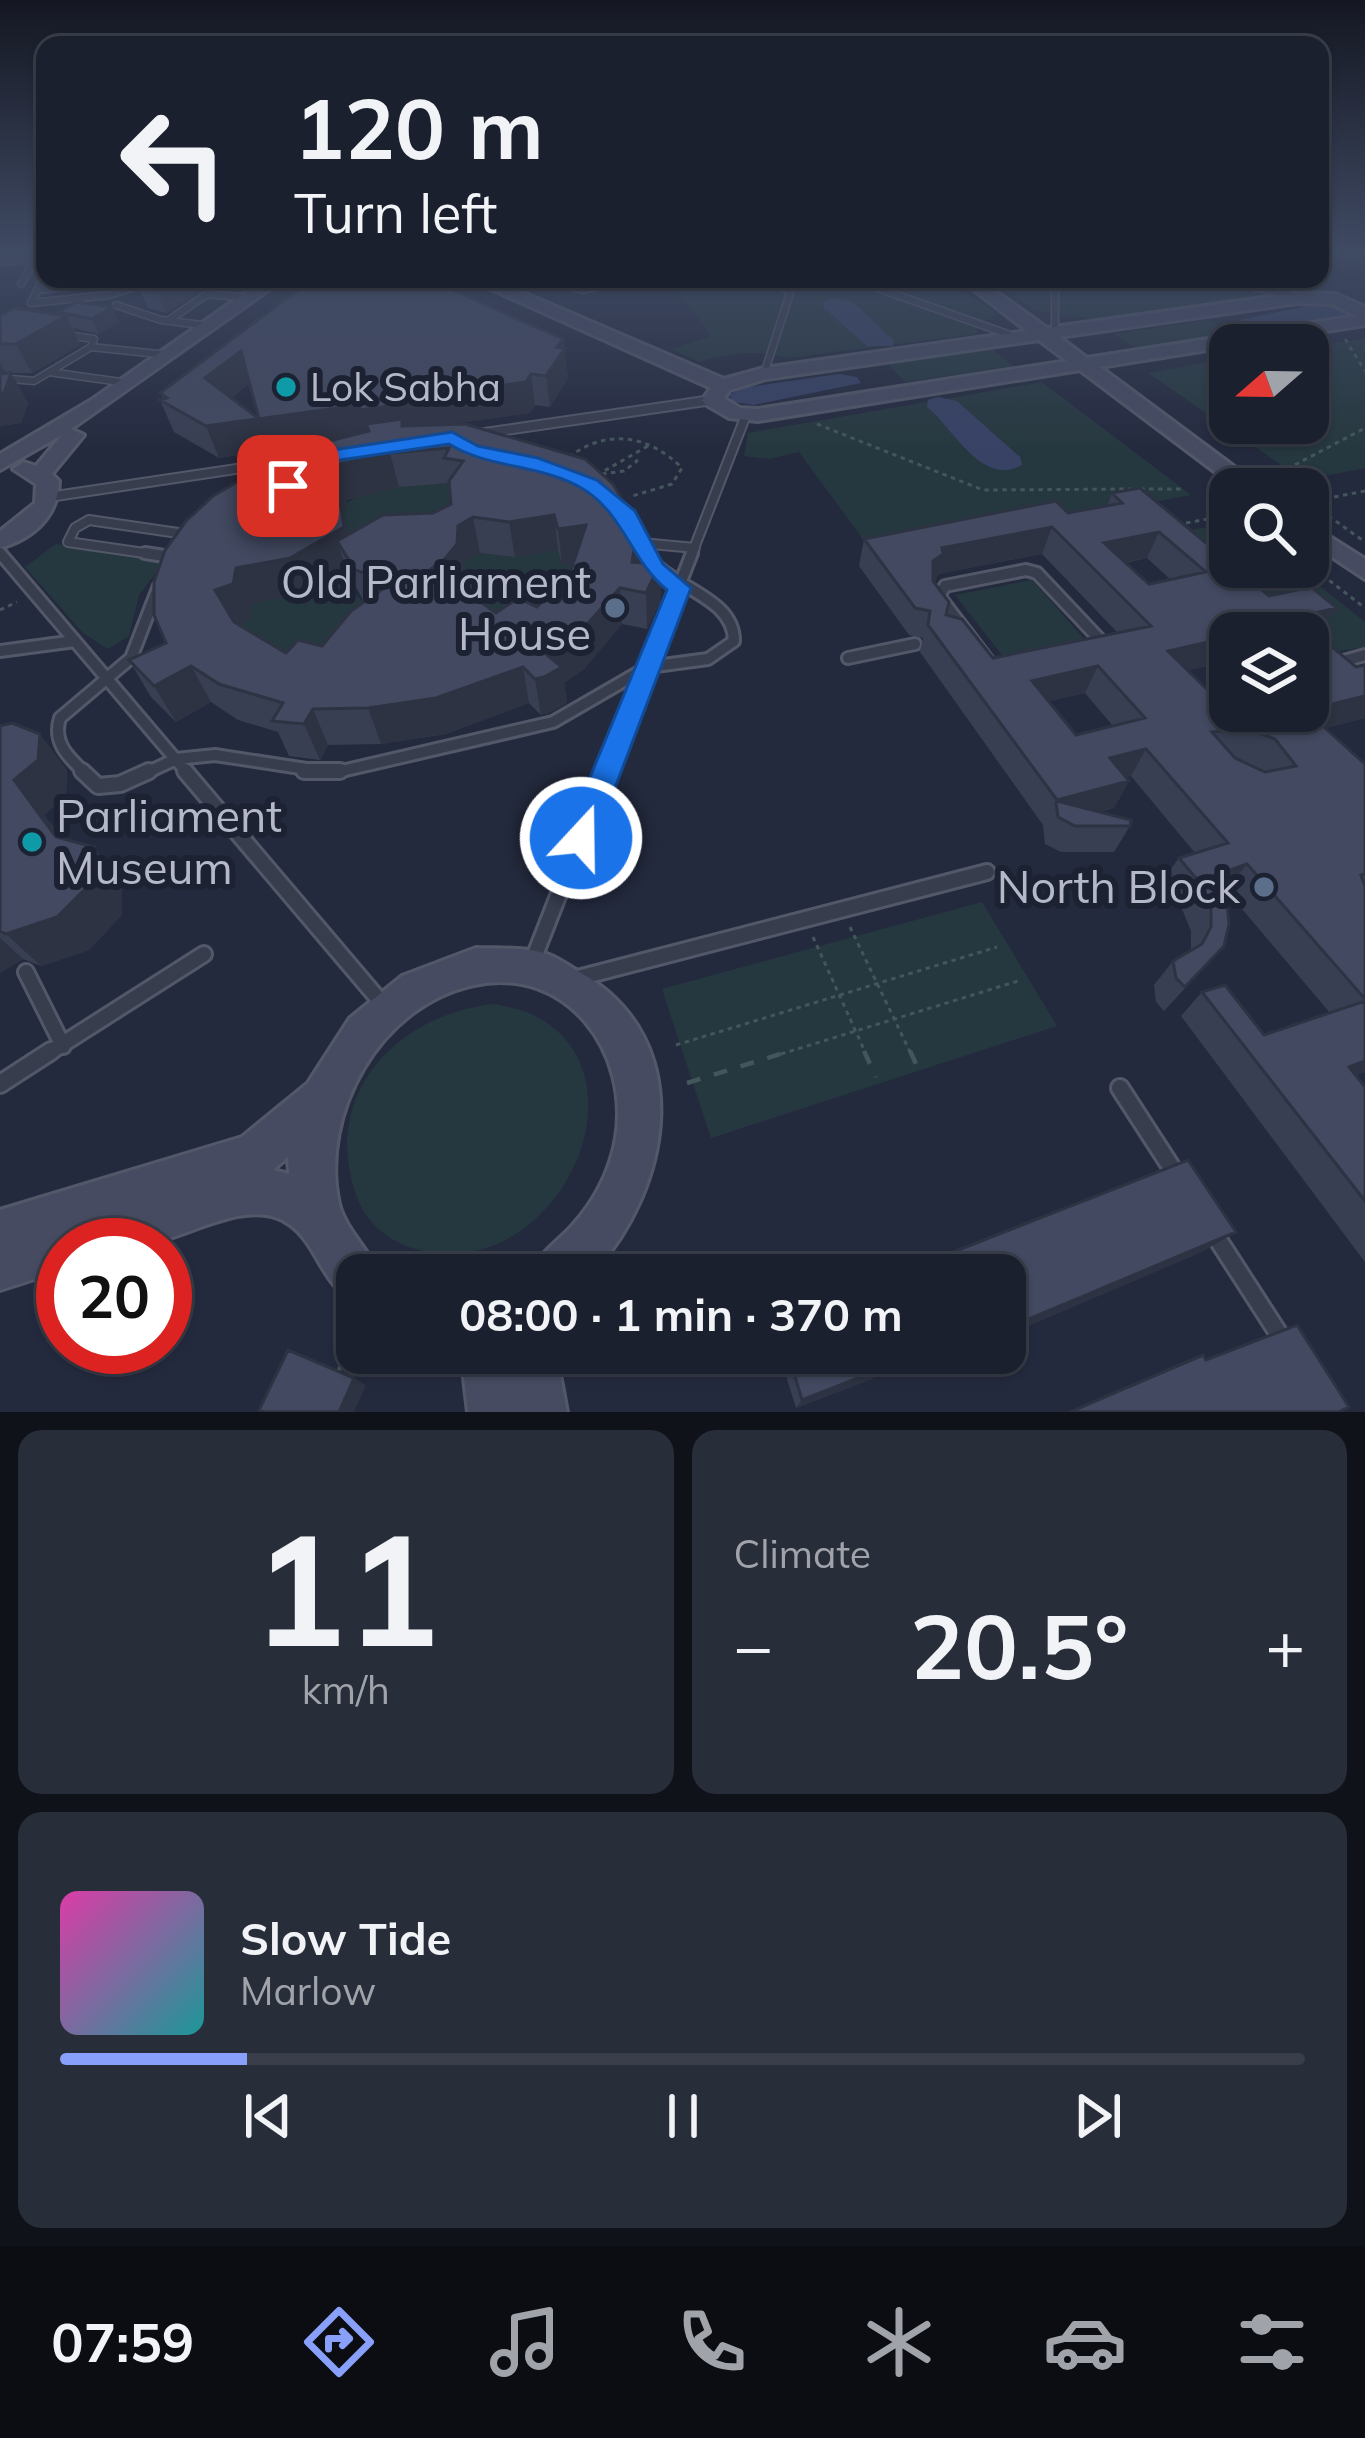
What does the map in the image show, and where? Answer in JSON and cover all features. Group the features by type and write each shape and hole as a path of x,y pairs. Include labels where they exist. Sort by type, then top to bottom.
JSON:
{"main road":[{"path":"0,465 220,319"},
{"path":"0,541 36,518 64,441 231,319"},
{"path":"561,319 717,393 764,374 1148,319"},
{"path":"1028,319 1223,468"},
{"path":"1329,329 1349,319"},
{"path":"717,393 721,409 746,416 1209,347"},
{"path":"858,360 892,395"},
{"path":"0,465 45,486"},
{"path":"1329,545 1365,571"},
{"path":"336,1254 315,1212 308,1156 321,1099 338,1065 387,1009 442,976 472,968 547,974 604,1011 634,1065 640,1134 615,1206 577,1254"},
{"path":"0,1234 255,1156 321,1099"},
{"path":"157,1218 246,1192 280,1193 315,1212"},
{"path":"0,1266 36,1254"},
{"path":"490,1374 495,1412"},
{"path":"533,1374 539,1412"}],"lane":[{"path":"161,319 210,326"},
{"path":"764,374 782,319"},
{"path":"963,319 1016,338"},
{"path":"1049,333 1051,319"},
{"path":"0,378 34,381 91,346 94,339 50,332"},
{"path":"91,346 168,355"},
{"path":"49,372 128,383"},
{"path":"45,486 320,457 717,393"},
{"path":"547,974 648,667 746,416"},
{"path":"320,457 288,486 257,498 201,536 159,586 131,658 60,718 54,728 57,743 98,786 114,788 176,759 215,755 301,775 333,772 553,722 648,667 708,658 734,641 734,627 715,603 679,588 654,568 627,516 609,500 578,480 472,450 452,438"},
{"path":"180,558 68,542 76,528 89,520 201,536"},
{"path":"641,543 695,548"},
{"path":"0,553 387,1009"},
{"path":"1027,570 1037,572 1103,649 1006,671 993,667 968,633 939,596 945,586 1027,570"},
{"path":"947,637 968,633"},
{"path":"0,651 75,640"},
{"path":"848,658 915,644"},
{"path":"1329,665 1365,655"},
{"path":"547,974 987,872"},
{"path":"0,1084 204,954"},
{"path":"26,972 63,1046"},
{"path":"1120,1088 1194,1202"},
{"path":"1206,1221 1292,1355"}],"path":[{"path":"1337,328 1365,371"},
{"path":"788,410 983,490 1183,489"},
{"path":"1289,468 1365,428"},
{"path":"554,471 576,450 603,438 624,436 674,459 681,475 655,492 609,500"},
{"path":"600,473 614,460 632,457 649,446"},
{"path":"578,480 625,471 637,461 632,457"},
{"path":"1365,491 1309,502 1365,542"},
{"path":"1186,523 1209,519"},
{"path":"1329,580 1365,608"},
{"path":"0,610 36,595"},
{"path":"841,908 917,1066"},
{"path":"805,917 876,1077"},
{"path":"676,1045 997,947"},
{"path":"687,1083 1018,981"},
{"path":"329,1392 337,1374"}],"shaded area":[{"path":"698,319 989,319 977,325 977,334 789,358 744,353 700,362 671,349 711,336"},
{"path":"1208,320 1215,324 1209,324 1209,339 1137,350 1114,334"},
{"path":"1365,338 1365,468 1329,475 1329,468 1286,468 1251,444 1329,444 1329,344"},
{"path":"992,349 1013,366 906,382 888,364"},
{"path":"1209,362 1209,415 1148,373"},
{"path":"1042,382 1191,495 874,554 799,452 769,459 744,456 748,433"},
{"path":"455,483 470,496 371,561 327,518 370,493"},
{"path":"1209,527 1209,551 1186,531"},
{"path":"56,544 164,562 139,595 129,636 108,649 83,633 25,567"},
{"path":"558,550 562,564 584,561 554,632 447,600 462,585 463,562 480,553 515,557"},
{"path":"337,576 356,580 356,595 367,606 337,682 234,625 252,603 304,594"},
{"path":"1032,580 1087,642 1005,659 955,595"},
{"path":"1253,588 1322,588 1365,622 1365,647 1329,649 1329,612 1281,612"},
{"path":"982,902 1057,1026 711,1138 662,989"},
{"path":"495,1004 531,1014 568,1043 586,1082 587,1126 572,1170 546,1209 508,1238 463,1253 412,1248 381,1231 359,1202 349,1164 348,1129 357,1097 373,1068 425,1025 458,1011"}],"water":[{"path":"836,319 871,319 894,341 893,346 867,346"},
{"path":"1319,319 1288,324 1239,320"},
{"path":"839,374 857,377 861,383 754,405 733,402 729,395 742,388"},
{"path":"928,400 957,401 1020,457 1022,465 1007,470 981,462 927,407"}],"building":[{"path":"0,319 61,319 16,344 0,344"},
{"path":"259,319 518,319 563,339 557,347 565,348 546,376 531,374 526,382 403,399 403,404 360,410 359,405 259,419 206,426 160,400 167,398 160,393","holes":["241,351 259,419 205,378"]},
{"path":"11,373 4,393 0,393 0,374"},
{"path":"402,419 402,426 465,424 585,459 613,484 638,526 632,562 660,564 646,593 620,588 580,632 547,655 562,667 544,677 535,679 523,667 436,698 368,708 313,709 304,724 272,721 283,703 219,684 191,666 154,686 129,660 166,643 154,615 154,582 165,550 186,521 213,496 271,462 369,431 366,424","holes":["449,448 444,458 463,461 449,481 451,504 433,513 383,515 337,541 355,570 393,582 351,611 322,646 298,640 286,653 234,622 215,590 233,584 236,568 290,558 344,527 341,507 323,480 337,473 331,466 390,453","554,515 558,529 586,525 571,570 537,607 518,598 496,613 474,597 421,576 444,560 457,544 458,526 473,517 509,522"]},
{"path":"1140,488 1209,546 1209,588 1259,588 1269,596 1312,588 1337,608 1209,612 1209,642 1168,651 1209,691 1209,732 1235,758 1265,772 1296,766 1275,739 1256,732 1329,732 1365,764 1365,874 1361,875 1365,886 1365,999 1247,864 1212,876 1227,901 1224,946 1185,987 1176,978 1173,961 1202,944 1211,927 1211,906 1201,884 1179,858 1228,843 1146,749 1110,758 1129,781 1057,800 928,625 930,611 915,608 864,539 1056,501 1068,513 1122,503 1112,493","holes":["1052,527 1151,626 993,658 962,619 946,615 949,602 933,581 933,561 943,554 942,548","1159,532 1206,572 1149,584 1104,543","1098,666 1145,718 1076,735 1032,681"]},
{"path":"1329,644 1356,667 1365,665 1365,696 1329,705"},
{"path":"12,723 40,734 38,760 14,780 56,837 94,847 93,881 57,917 6,934 0,931 0,726"},
{"path":"1057,801 1131,820 1130,826 1075,826 1058,817"},
{"path":"1225,985 1264,1035 1365,1001 1365,1061 1349,1067 1365,1087 1365,1201 1202,992"},
{"path":"1188,1160 1236,1232 1026,1320 1026,1254 948,1254"},
{"path":"1297,1325 1349,1407 1338,1412 1070,1412 1203,1355 1206,1360"},
{"path":"288,1350 354,1378 339,1412 259,1410"},
{"path":"794,1374 868,1374 802,1400"}],"place":[{"name":"Lok Sabha","path":"286,387"},
{"name":"Old Parliament House","path":"615,608"},
{"name":"Parliament Museum","path":"32,842"},
{"name":"North Block","path":"1264,887"}],"route":[{"path":"288,486 320,457 452,438 472,450 531,463 590,484 627,516 654,568 679,588 581,838"}]}
